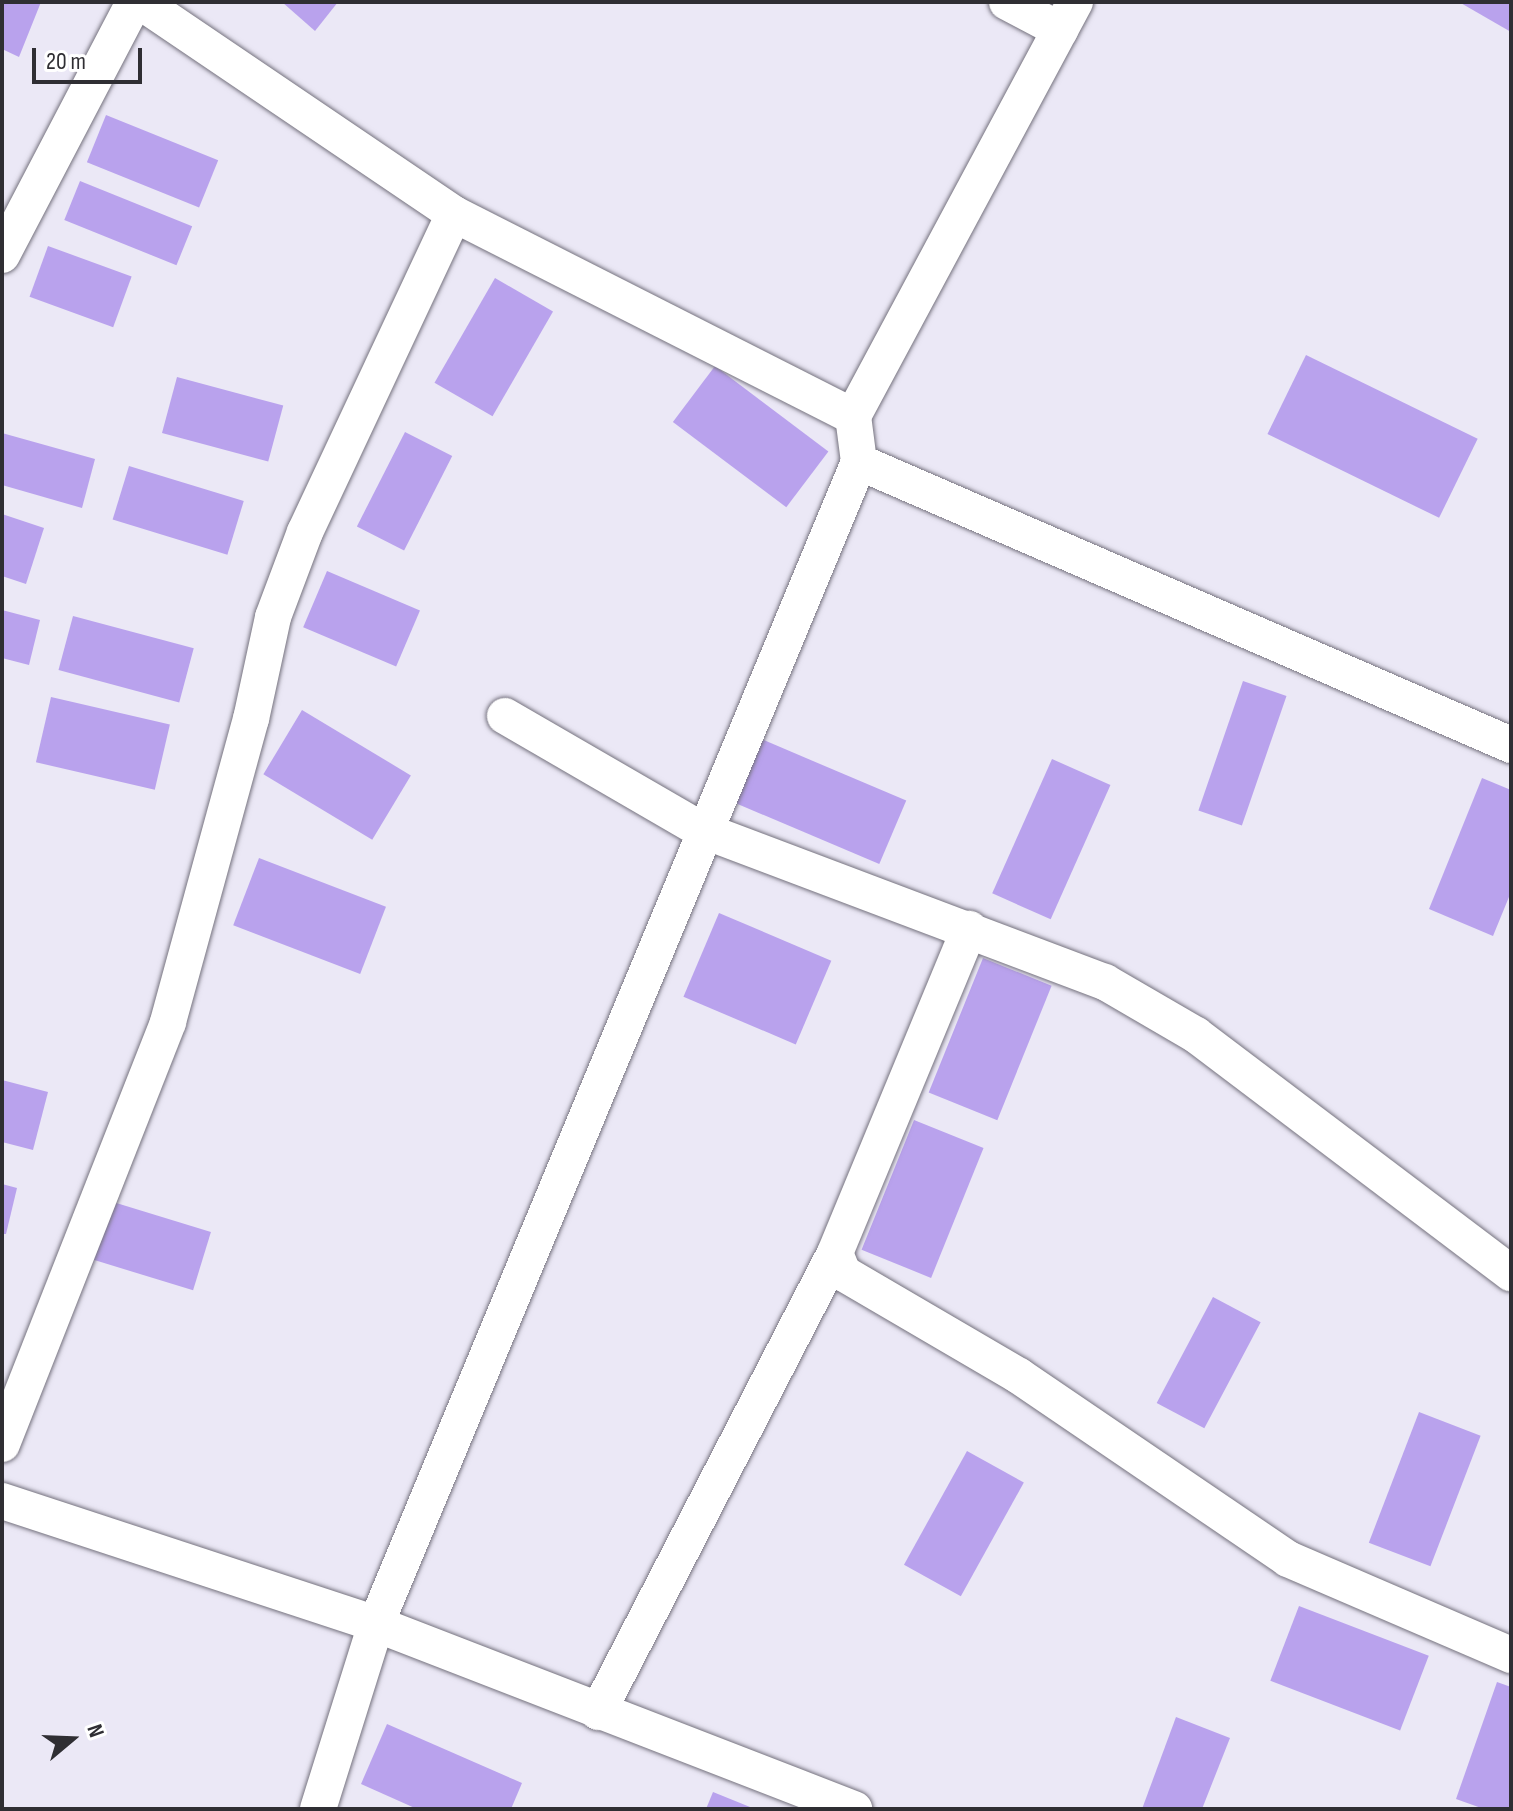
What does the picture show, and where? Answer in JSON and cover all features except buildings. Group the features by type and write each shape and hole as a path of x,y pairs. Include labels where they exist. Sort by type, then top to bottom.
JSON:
{"street":[{"path":"2,255 134,2"},
{"path":"141,2 454,214 853,416"},
{"path":"318,1809 376,1624 702,830 859,462 853,416 1068,16 1007,2"},
{"path":"2,1444 168,1022 251,719 273,617 305,532 454,214"},
{"path":"859,462 1511,745"},
{"path":"505,716 702,830 1105,982 1196,1035 1511,1273"},
{"path":"598,1712 835,1253 969,929"},
{"path":"835,1253 843,1273 1019,1376 1288,1559 1511,1655"},
{"path":"2,1501 376,1624 854,1809"}]}
